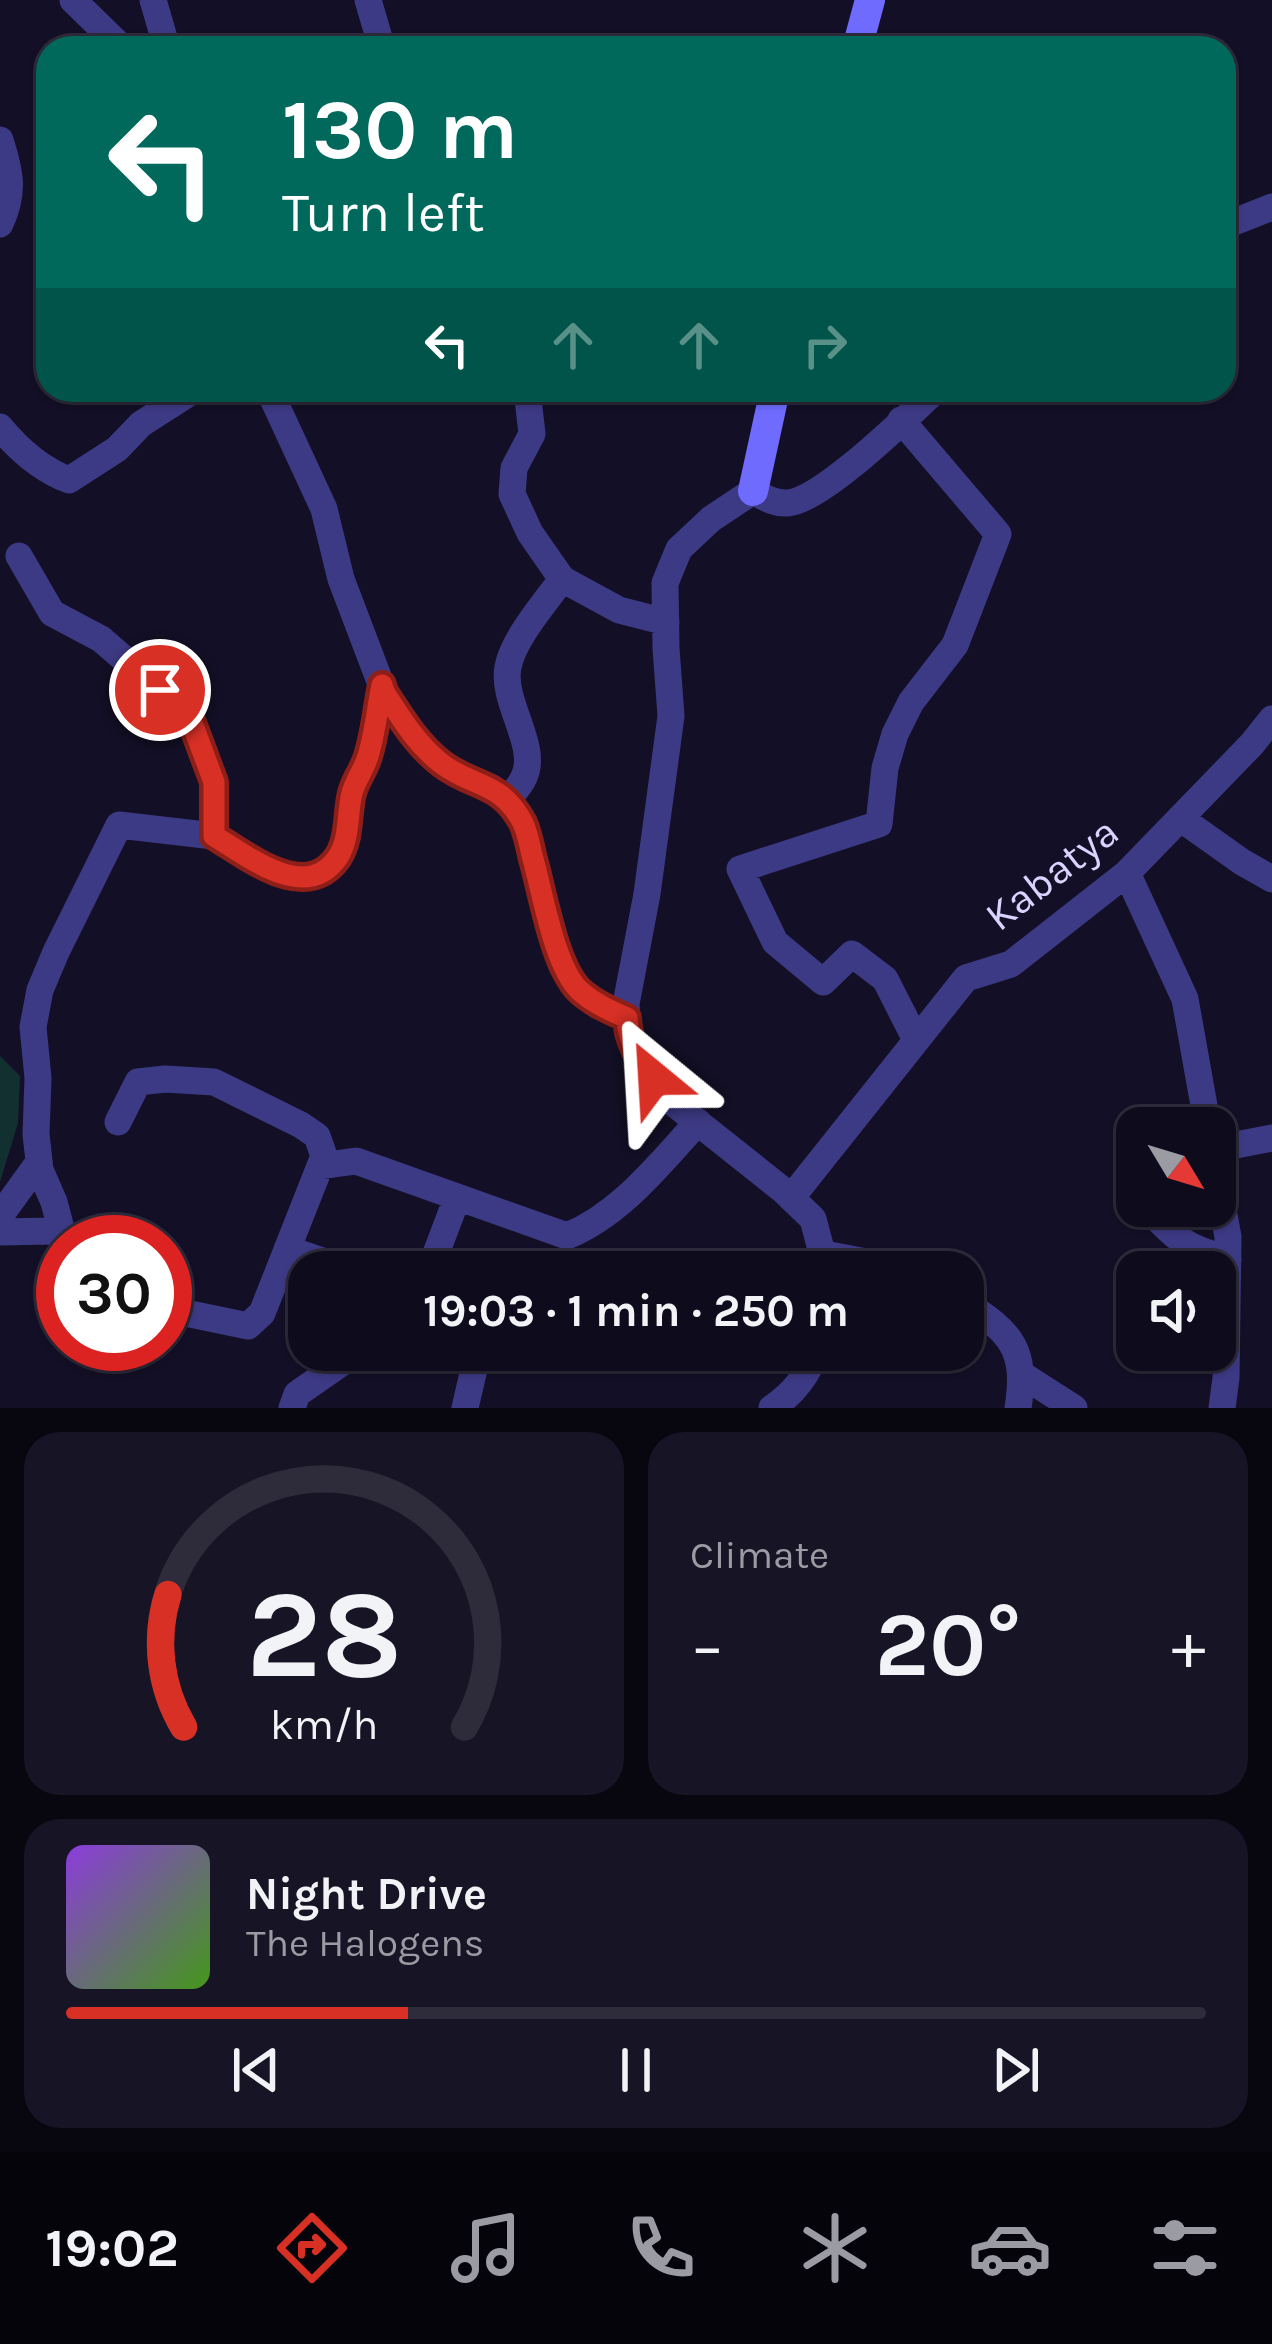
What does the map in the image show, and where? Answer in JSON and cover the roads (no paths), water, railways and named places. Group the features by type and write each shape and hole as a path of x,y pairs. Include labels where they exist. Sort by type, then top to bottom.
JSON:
{"street":[{"path":"73,0 110,36"},
{"path":"153,0 164,36"},
{"path":"368,0 378,36"},
{"path":"860,36 870,0"},
{"path":"0,140 10,175 9,205 0,224"},
{"path":"1236,221 1272,207"},
{"path":"0,427 49,473 68,480 117,449 142,424 176,402"},
{"path":"275,402 324,509 341,579 384,692 431,755 507,800 524,825 562,966 576,987 597,1005 627,1018"},
{"path":"528,402 532,434 514,468 512,494 530,533 562,579 619,610 666,622"},
{"path":"772,402 753,490 711,518 679,549 665,583 671,716 627,1018 636,1054 673,1102 813,1219 822,1251"},
{"path":"753,490 772,502 806,498 922,402"},
{"path":"901,420 998,533 991,554 956,645 911,702 895,734 885,768 879,824 740,869 776,942 823,982 852,954 885,979 916,1040"},
{"path":"19,556 52,614 101,639 189,715 214,782 214,836"},
{"path":"507,800 525,777 527,764 507,689 508,665 562,579"},
{"path":"60,1215 39,1162 33,1027 40,990 119,825 214,836 276,873 321,874 339,856 352,793 368,757 382,685"},
{"name":"Kabatya","path":"791,1198 966,978 1011,964 1127,873 1272,719"},
{"path":"1180,818 1272,879"},
{"path":"1127,873 1185,999 1204,1107"},
{"path":"118,1122 138,1082 165,1078 214,1082 301,1125 316,1136 324,1156 262,1313 248,1326 192,1314"},
{"path":"320,1166 356,1161 567,1236 600,1220 630,1194 698,1122"},
{"path":"1236,1145 1272,1138"},
{"path":"0,1216 39,1162"},
{"path":"437,1251 457,1198"},
{"path":"1165,1227 1199,1251"},
{"path":"0,1232 36,1231"},
{"path":"287,1249 293,1251"},
{"path":"984,1315 1008,1337 1020,1359 1018,1408"},
{"path":"292,1408 297,1394 330,1371"},
{"path":"465,1408 474,1371"},
{"path":"772,1408 788,1398 807,1371"},
{"path":"1222,1408 1223,1371"},
{"path":"1021,1374 1074,1408"}]}
